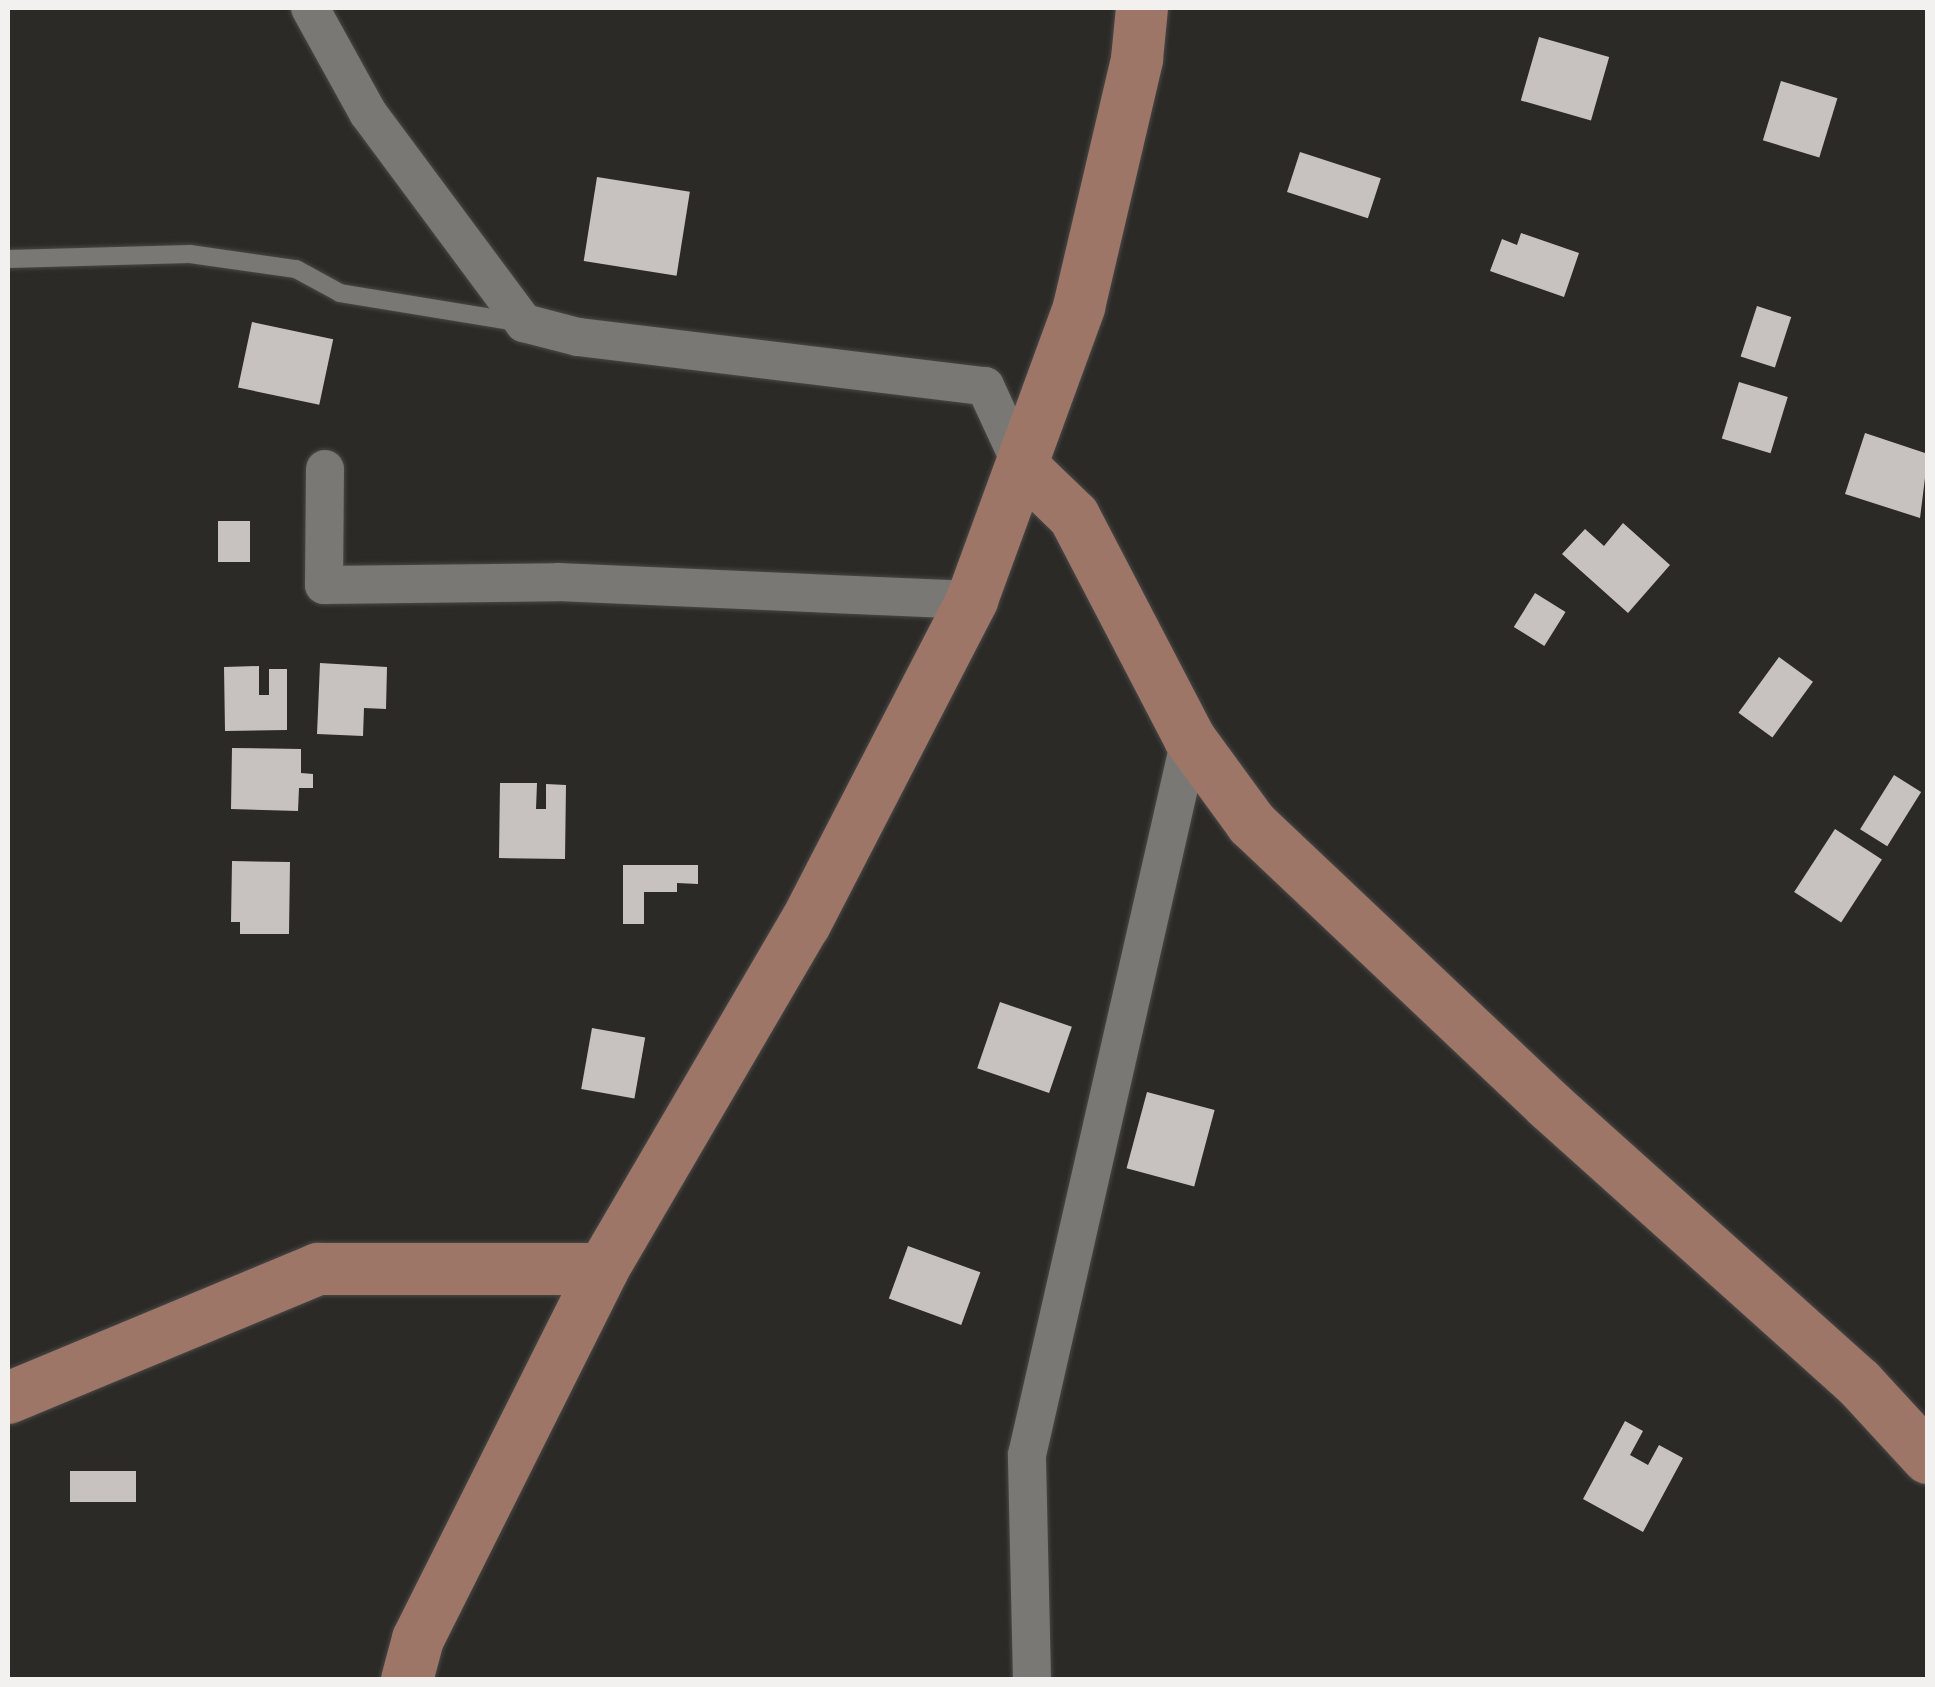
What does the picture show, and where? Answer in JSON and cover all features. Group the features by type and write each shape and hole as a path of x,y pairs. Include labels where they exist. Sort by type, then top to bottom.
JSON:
{"street":[{"path":"310,8 368,113 524,323 578,337 985,386 1022,466 1074,516 1190,739 1252,824 1365,936 1859,1383 1928,1458"},
{"path":"407,1680 418,1639 603,1270 806,924 972,600 1078,307 1137,59 1142,8"},
{"path":"324,469 324,585 558,582 972,600"},
{"path":"1032,1680 1027,1455 1190,739"},
{"path":"8,1398 318,1268 603,1270"}],"lane":[{"path":"8,258 190,254 296,269 340,292 524,323"}],"building":[{"path":"1539,37 1609,57 1591,121 1521,100"},
{"path":"1781,81 1837,98 1819,158 1763,140"},
{"path":"1300,152 1381,178 1368,218 1287,192"},
{"path":"597,177 690,192 677,276 584,261"},
{"path":"1521,233 1579,253 1564,297 1490,271 1502,239 1517,245"},
{"path":"1757,306 1791,317 1775,368 1741,356"},
{"path":"252,322 333,339 319,405 238,388"},
{"path":"1739,382 1788,397 1771,453 1722,438"},
{"path":"1865,433 1928,454 1920,518 1845,494"},
{"path":"218,521 250,521 250,562 218,562"},
{"path":"1623,523 1670,565 1628,613 1562,554 1585,529 1604,546"},
{"path":"1535,593 1566,612 1544,646 1514,627"},
{"path":"1779,657 1813,682 1772,738 1738,713"},
{"path":"320,663 387,667 386,709 364,708 363,736 317,734"},
{"path":"259,666 259,695 269,695 269,669 287,669 287,730 225,731 224,667"},
{"path":"232,748 301,749 301,773 313,774 313,788 299,788 298,811 231,809"},
{"path":"1894,775 1921,792 1887,846 1860,829"},
{"path":"500,783 537,783 536,809 546,809 546,784 566,785 565,859 499,858"},
{"path":"1835,829 1882,859 1841,922 1794,892"},
{"path":"232,861 290,862 289,934 240,934 240,922 231,922"},
{"path":"623,865 698,865 698,884 677,883 677,892 644,892 644,924 623,924"},
{"path":"1000,1002 1072,1027 1049,1093 977,1068"},
{"path":"592,1028 645,1037 634,1098 581,1089"},
{"path":"1147,1092 1215,1110 1194,1186 1127,1168"},
{"path":"908,1246 980,1272 961,1325 889,1299"},
{"path":"1625,1421 1643,1431 1630,1455 1648,1465 1659,1445 1683,1458 1643,1532 1583,1499"},
{"path":"70,1471 136,1471 136,1502 70,1502"}]}
